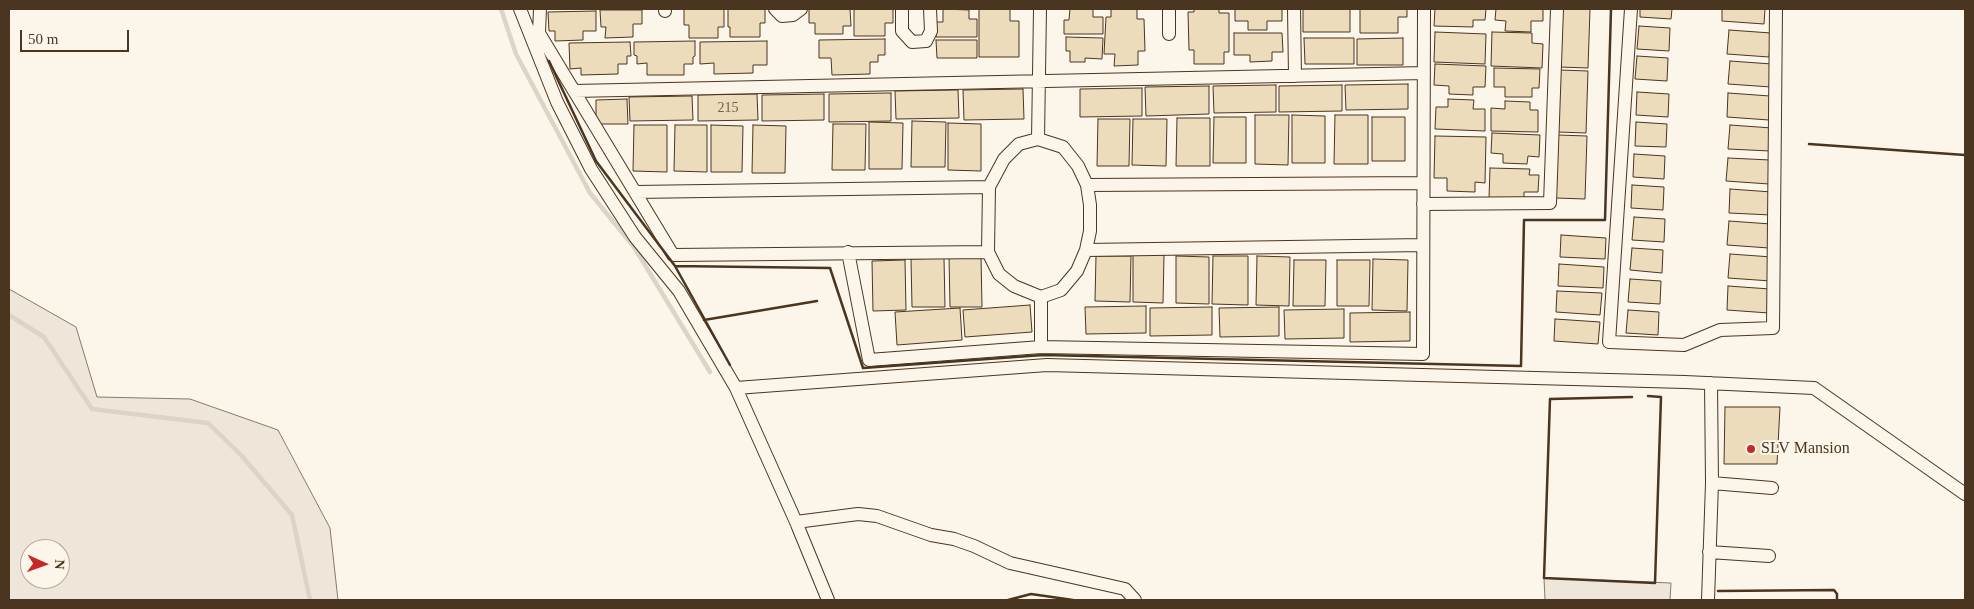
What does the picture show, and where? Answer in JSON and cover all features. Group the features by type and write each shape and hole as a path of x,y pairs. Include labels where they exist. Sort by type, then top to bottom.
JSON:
{"street":[{"path":"520,9 557,102 591,169 635,237 679,292 736,388 796,522 828,600"},
{"path":"540,9 540,34 673,255 988,252"},
{"path":"776,9 782,16 793,16 801,9"},
{"path":"902,9 902,31 912,42 926,41 931,31 930,9"},
{"path":"1038,139 1040,9"},
{"path":"1169,9 1169,34"},
{"path":"1294,9 1295,76"},
{"path":"848,252 869,360 1041,347 1423,354 1424,9"},
{"path":"1423,204 1550,204 1556,9"},
{"path":"1631,9 1609,342 1684,345 1720,330 1773,328 1776,9"},
{"path":"574,91 1424,73"},
{"path":"1038,139 1063,147 1078,166 1087,185 1090,231 1086,250 1077,271 1061,290 1041,297 1014,286 999,274 988,252 989,187 1004,159 1019,144 1038,139"},
{"path":"1087,185 1423,183"},
{"path":"635,192 989,187"},
{"path":"1086,250 1423,245"},
{"path":"1041,297 1041,347"},
{"path":"736,388 1047,365 1711,383 1814,388 1965,494"},
{"path":"1708,600 1712,483 1711,383"},
{"path":"1712,483 1772,488"},
{"path":"796,522 858,514 877,516 931,535 954,539 974,546 1010,563 1125,589 1135,600"},
{"path":"1709,552 1769,556"}],"shaded area":[{"path":"9,289 76,327 97,397 190,399 278,430 330,528 338,600 9,600"},
{"path":"1544,578 1671,583 1670,600 1545,600"}],"building":[{"path":"684,9 724,9 724,27 718,27 718,38 689,38 689,25 684,25"},
{"path":"728,9 765,9 765,23 760,23 760,37 730,37"},
{"path":"809,9 850,9 851,26 843,26 843,34 815,34 815,23 809,23"},
{"path":"854,9 893,9 893,23 885,23 885,36 854,36"},
{"path":"943,9 969,10 969,19 977,19 977,37 936,37 936,22 943,22"},
{"path":"979,9 1010,9 1010,21 1019,21 1019,57 979,57"},
{"path":"1070,9 1093,9 1093,17 1103,17 1103,34 1064,34 1064,20 1069,20"},
{"path":"1111,9 1137,9 1137,19 1144,19 1145,51 1138,51 1138,65 1114,66 1115,54 1104,54 1106,17 1111,17"},
{"path":"1194,9 1219,9 1219,13 1229,13 1229,52 1224,52 1224,64 1194,64 1194,50 1189,50 1188,12 1194,12"},
{"path":"1235,9 1282,9 1282,21 1267,21 1267,30 1248,30 1248,21 1235,21"},
{"path":"1303,9 1350,9 1350,32 1303,32"},
{"path":"1360,9 1407,9 1407,17 1398,17 1398,33 1360,33"},
{"path":"1435,9 1486,9 1485,20 1473,20 1473,27 1434,26"},
{"path":"1496,9 1543,9 1543,21 1531,21 1531,32 1505,31 1506,21 1495,20"},
{"path":"1560,9 1590,9 1588,68 1559,67"},
{"path":"1640,9 1672,9 1671,19 1640,17"},
{"path":"1722,9 1765,9 1764,24 1722,21"},
{"path":"600,10 642,10 642,24 633,24 633,37 605,38 606,27 601,27"},
{"path":"596,11 596,31 583,31 583,40 555,41 555,31 549,31 548,12"},
{"path":"1639,26 1670,28 1669,51 1637,49"},
{"path":"1729,30 1771,33 1769,57 1727,54"},
{"path":"1435,32 1486,34 1485,64 1434,62"},
{"path":"1492,32 1532,33 1532,43 1543,44 1542,68 1491,66"},
{"path":"1234,33 1282,33 1283,52 1272,52 1272,61 1250,62 1250,55 1234,55"},
{"path":"1066,37 1103,38 1102,59 1085,58 1085,62 1070,62 1070,51 1066,51"},
{"path":"1304,38 1354,38 1354,64 1305,64"},
{"path":"1403,38 1403,65 1357,65 1357,39"},
{"path":"885,39 885,55 878,55 878,62 870,62 870,74 832,75 831,58 819,58 819,40"},
{"path":"936,40 977,40 977,58 937,58"},
{"path":"695,41 693,64 684,64 684,75 647,75 647,63 637,64 637,56 634,55 634,42"},
{"path":"767,41 767,65 753,65 753,73 714,74 714,63 700,64 700,42"},
{"path":"630,42 631,56 627,56 627,64 618,64 618,74 581,75 581,68 570,69 569,43"},
{"path":"1637,56 1668,58 1667,81 1635,79"},
{"path":"1730,61 1772,64 1771,87 1728,84"},
{"path":"1435,64 1486,66 1485,87 1473,87 1473,95 1449,94 1449,86 1434,85"},
{"path":"1494,68 1540,69 1539,88 1532,88 1532,97 1505,97 1505,87 1494,87"},
{"path":"1560,70 1588,71 1586,133 1558,132"},
{"path":"1408,84 1408,109 1346,110 1345,85"},
{"path":"1276,85 1276,112 1214,113 1213,86"},
{"path":"1342,85 1342,111 1279,112 1279,86"},
{"path":"1209,86 1209,114 1146,116 1145,87"},
{"path":"1142,88 1142,116 1080,117 1080,89"},
{"path":"1023,89 1024,119 964,120 963,90"},
{"path":"958,90 959,118 896,119 895,91"},
{"path":"1637,92 1669,94 1668,117 1636,115"},
{"path":"891,93 891,121 829,122 829,94"},
{"path":"1728,93 1770,96 1769,120 1727,117"},
{"path":"757,94 758,120 698,121 698,95"},
{"path":"824,94 824,120 762,121 762,95"},
{"path":"692,96 693,120 630,121 629,97"},
{"path":"627,99 628,124 596,124 596,100"},
{"path":"1448,99 1474,100 1473,109 1485,109 1485,131 1435,129 1436,107 1448,107"},
{"path":"1505,101 1530,102 1530,110 1538,110 1538,132 1491,131 1491,108 1505,109"},
{"path":"1255,115 1289,115 1288,165 1255,164"},
{"path":"1292,115 1325,116 1325,163 1292,163"},
{"path":"1335,115 1368,115 1368,164 1334,164"},
{"path":"1214,117 1246,117 1246,163 1213,163"},
{"path":"1372,117 1405,117 1405,161 1372,161"},
{"path":"1177,118 1210,118 1210,166 1176,166"},
{"path":"1098,119 1130,119 1129,166 1097,166"},
{"path":"1133,119 1167,119 1166,166 1132,165"},
{"path":"912,121 946,122 945,167 911,167"},
{"path":"869,122 903,123 902,169 869,169"},
{"path":"1636,122 1667,124 1666,147 1635,146"},
{"path":"948,123 981,124 981,171 948,170"},
{"path":"833,124 866,124 865,170 832,170"},
{"path":"634,125 667,125 667,172 633,171"},
{"path":"675,125 707,125 707,172 674,171"},
{"path":"711,125 743,126 742,172 711,172"},
{"path":"753,125 786,126 785,173 752,173"},
{"path":"1730,125 1772,128 1770,151 1728,149"},
{"path":"1492,133 1540,135 1539,157 1528,156 1527,164 1503,163 1503,154 1491,153"},
{"path":"1558,135 1587,136 1585,199 1556,198"},
{"path":"1435,136 1486,137 1485,183 1475,182 1475,192 1447,191 1447,178 1434,178"},
{"path":"1634,154 1665,156 1664,179 1633,177"},
{"path":"1728,158 1770,160 1769,184 1726,181"},
{"path":"1490,168 1530,169 1529,175 1539,175 1538,192 1524,192 1524,199 1489,199"},
{"path":"1632,185 1664,187 1663,210 1631,208"},
{"path":"1730,189 1772,192 1771,215 1729,213"},
{"path":"1634,217 1665,219 1664,242 1632,240"},
{"path":"1729,221 1771,224 1769,248 1727,245"},
{"path":"1561,235 1606,238 1605,259 1560,257"},
{"path":"1632,248 1663,250 1662,273 1630,270"},
{"path":"1133,254 1164,255 1163,303 1133,302"},
{"path":"1730,254 1772,257 1771,281 1728,278"},
{"path":"949,256 981,256 982,307 950,307"},
{"path":"1096,256 1131,256 1130,302 1095,301"},
{"path":"1176,256 1209,257 1209,304 1176,303"},
{"path":"1213,256 1248,256 1248,305 1212,304"},
{"path":"1257,256 1290,257 1289,306 1256,305"},
{"path":"944,258 945,307 912,307 911,259"},
{"path":"1373,259 1408,260 1407,311 1372,310"},
{"path":"905,260 906,310 873,311 872,261"},
{"path":"1294,260 1326,260 1325,306 1293,306"},
{"path":"1337,260 1370,260 1369,306 1337,306"},
{"path":"1559,264 1604,267 1603,288 1558,286"},
{"path":"1630,279 1661,281 1660,304 1628,302"},
{"path":"1728,286 1770,289 1769,313 1727,310"},
{"path":"1557,291 1602,293 1600,315 1556,312"},
{"path":"1030,305 1032,332 965,337 963,310"},
{"path":"1146,306 1146,333 1086,334 1085,307"},
{"path":"1212,307 1212,335 1150,336 1150,308"},
{"path":"1279,307 1279,336 1220,337 1219,308"},
{"path":"960,308 962,340 897,345 895,312"},
{"path":"1344,309 1344,338 1285,339 1284,310"},
{"path":"1628,310 1659,312 1658,335 1626,333"},
{"path":"1410,312 1410,341 1350,342 1350,313"},
{"path":"1555,319 1600,322 1598,344 1554,341"},
{"name":"SLV Mansion","path":"1725,407 1780,407 1777,464 1724,464"}],"waterway":[{"path":"501,9 516,54 590,193 634,247 710,372"},
{"path":"9,315 44,337 92,409 208,423 241,455 292,515 310,600"}],"wall":[{"path":"549,61 596,161 675,266 830,268 863,368 1043,355 1521,366 1524,220 1605,220 1611,9"},
{"path":"1809,144 1965,155"},
{"path":"675,266 730,365"},
{"path":"704,320 817,301"},
{"path":"1632,397 1550,399 1544,578 1655,583 1661,397 1648,396"},
{"path":"1718,591 1834,590 1837,594 1837,600"},
{"path":"1008,600 1031,594 1073,600"}],"place":[{"name":"SLV Mansion","path":"1751,449"}]}
